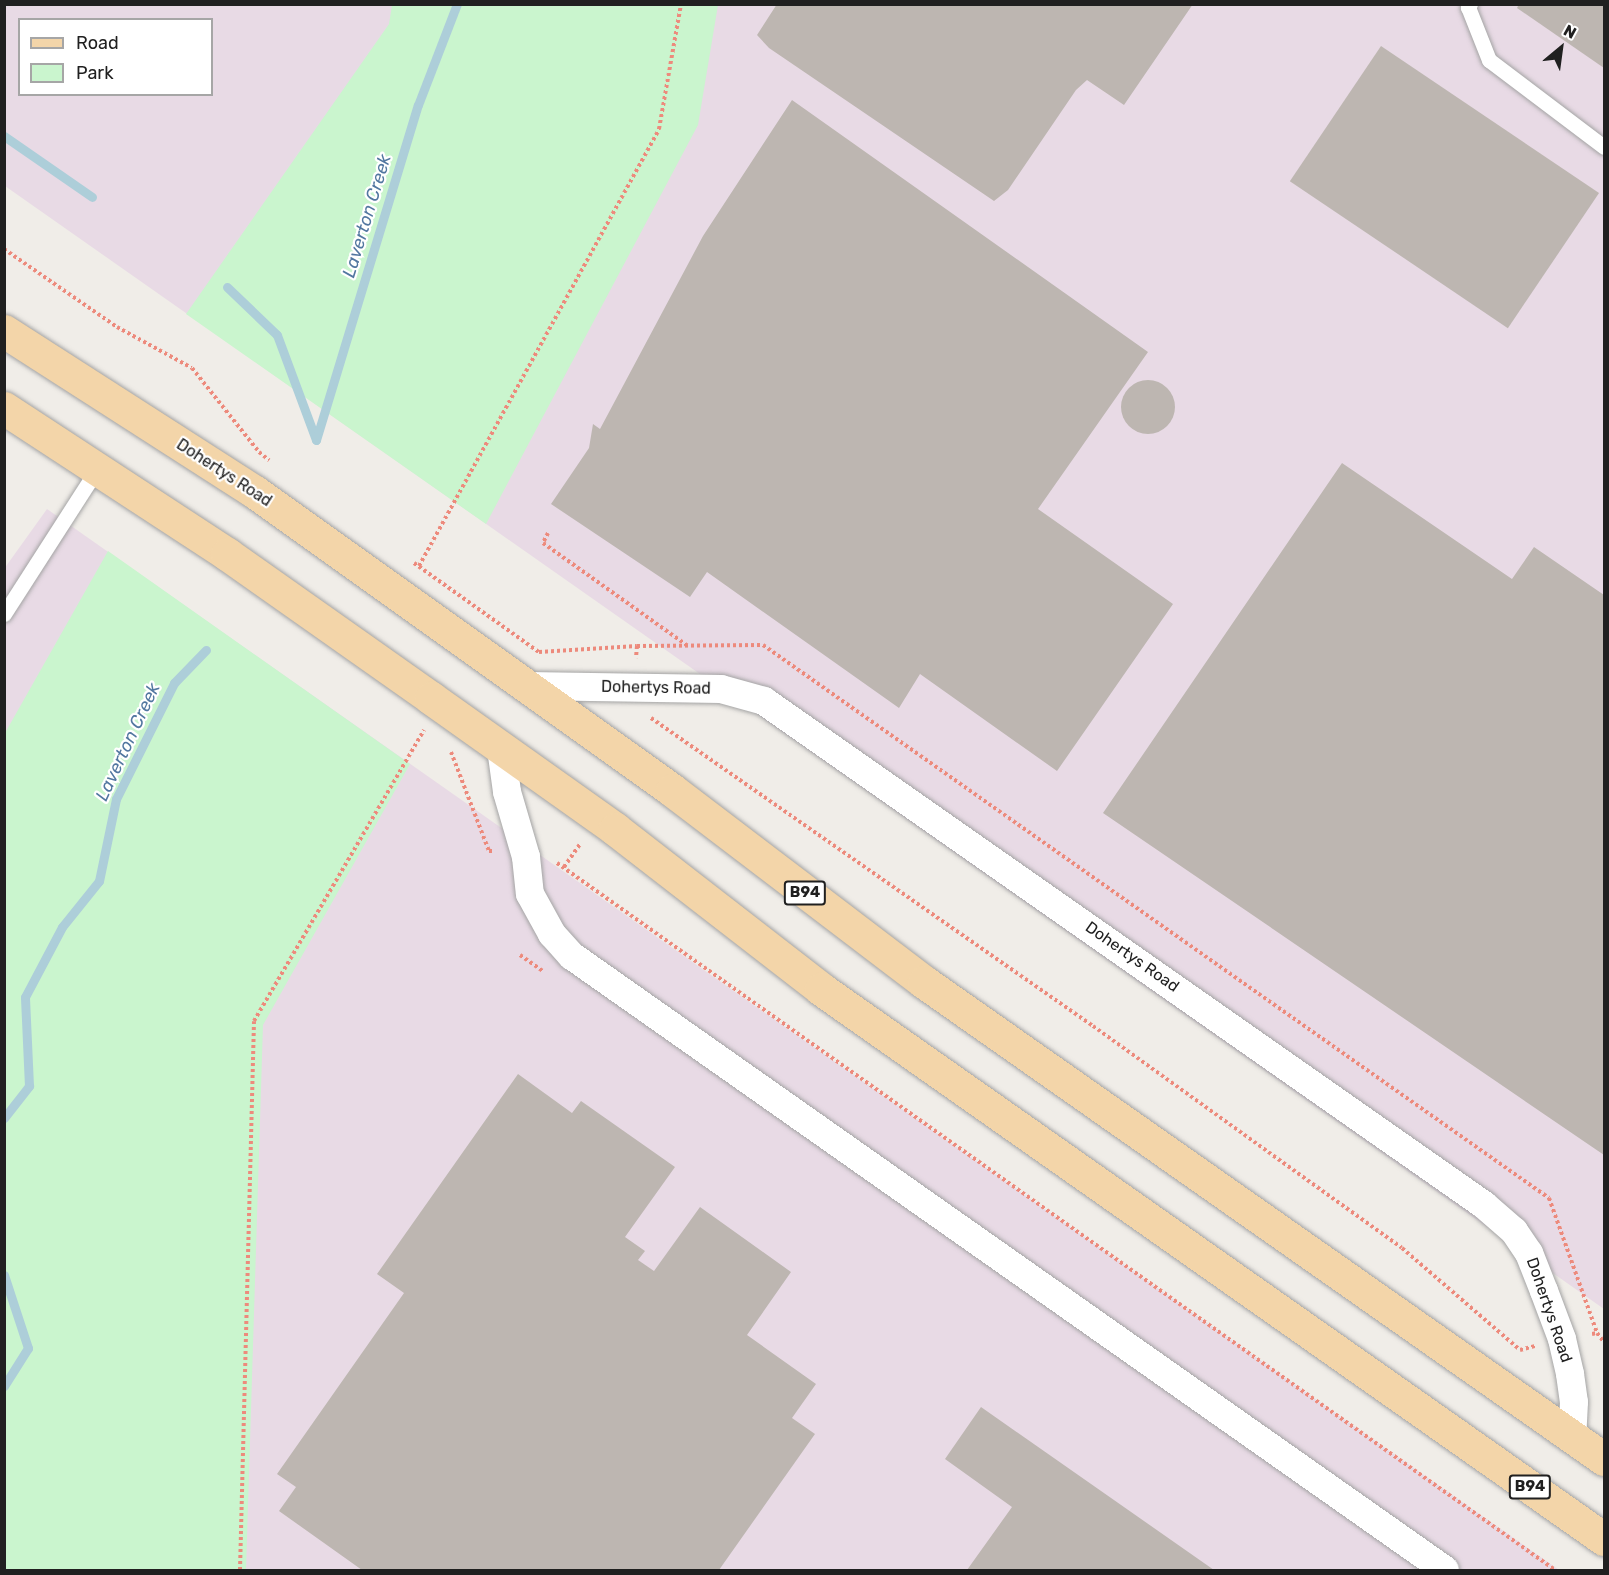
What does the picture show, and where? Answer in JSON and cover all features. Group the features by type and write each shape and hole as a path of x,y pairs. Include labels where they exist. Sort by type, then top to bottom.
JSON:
{"main road":[{"name":"Dohertys Road","path":"4,331 255,492 672,790 924,982 1605,1459"},
{"name":"B94","path":"4,408 227,554 607,823 821,989 1605,1539"}],"street":[{"name":"Dohertys Road","path":"527,686 721,689 764,701 1484,1205 1514,1231 1529,1253 1562,1339 1574,1402 1572,1436"},
{"path":"501,748 507,792 526,857 530,894 552,934 572,956 1445,1570"}],"lane":[{"path":"1470,4 1468,7 1489,60 1605,147"},
{"path":"4,614 97,469"}],"path":[{"path":"419,566 658,129 681,4"},
{"path":"4,249 117,327 192,368 259,452 278,466"},
{"path":"548,533 543,543 688,646"},
{"path":"410,560 539,652 637,646 763,645 1549,1198 1597,1333 1605,1342"},
{"path":"637,646 634,688 638,709 1093,1026 1402,1248 1520,1350 1597,1333"},
{"path":"240,1570 254,1022 426,727"},
{"path":"564,867 1555,1570"}],"shaded area":[{"path":"5,5 1604,5 1604,1309 5,186"},
{"path":"47,509 1559,1570 5,1570 4,569"}],"green space":[{"path":"392,5 718,5 698,125 486,524 186,314 389,24"},
{"path":"108,551 410,764 263,1025 246,1570 5,1570 5,733"}],"building":[{"path":"777,4 1193,4 1124,105 1087,80 1076,90 1008,190 994,201 769,48 757,35"},
{"path":"1519,4 1604,4 1604,68 1517,8"},
{"path":"1381,46 1599,193 1508,328 1290,181"},
{"path":"792,100 1148,352 1038,509 1173,604 1057,771 920,674 899,708 707,572 690,597 551,504 589,448 593,424 600,429 703,236"},
{"path":"1143,380 1153,380 1163,384 1171,392 1175,407 1171,422 1163,430 1153,434 1143,434 1133,430 1125,422 1121,412 1121,402 1125,392 1133,384"},
{"path":"1342,463 1512,579 1534,547 1604,595 1604,1155 1103,813"},
{"path":"518,1074 572,1113 581,1101 675,1167 625,1237 645,1251 638,1260 654,1271 700,1207 791,1272 747,1335 816,1384 792,1418 815,1434 719,1570 362,1570 279,1511 296,1487 277,1474 404,1293 377,1274"},
{"path":"981,1407 1214,1570 967,1570 1012,1507 945,1459"}],"waterway":[{"name":"Laverton Creek","path":"316,440 418,105 457,4"},
{"path":"4,136 92,197"},
{"path":"227,287 277,335 316,440"},
{"name":"Laverton Creek","path":"4,1118 29,1086 25,997 62,927 99,881 116,799 174,683 206,650"},
{"name":"Laverton Creek","path":"4,1275 28,1348 4,1386"}]}
